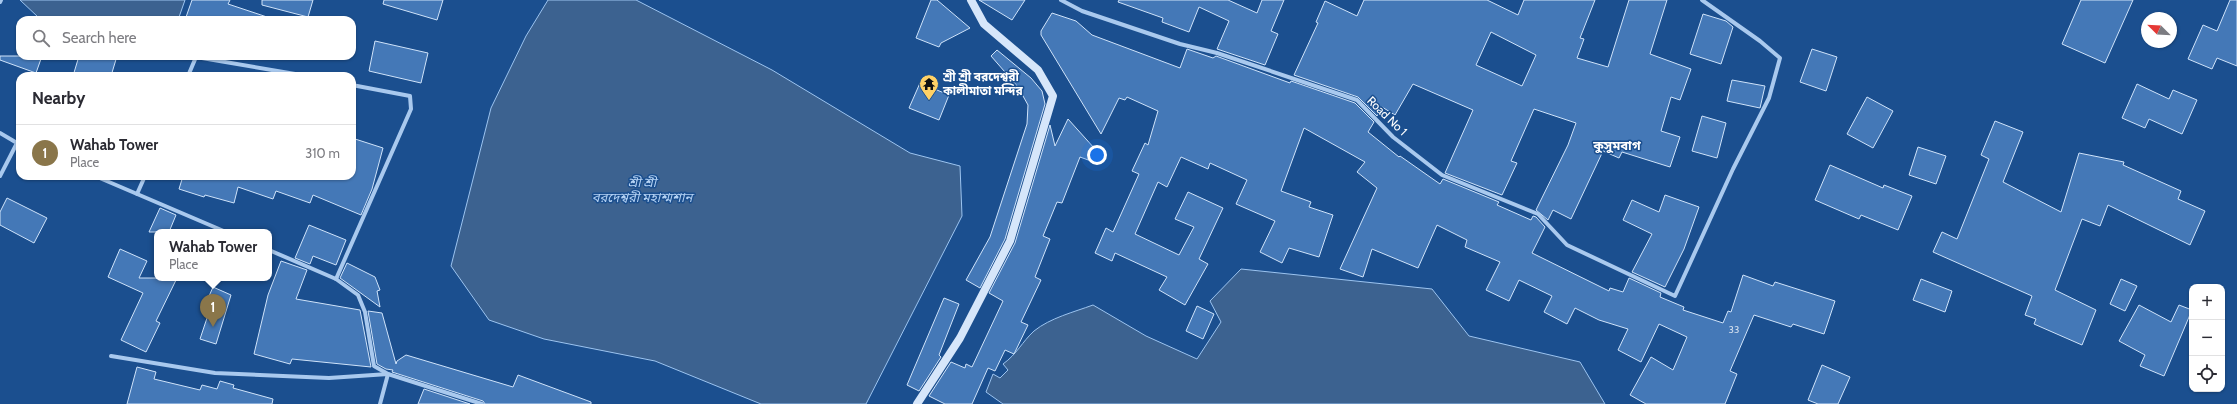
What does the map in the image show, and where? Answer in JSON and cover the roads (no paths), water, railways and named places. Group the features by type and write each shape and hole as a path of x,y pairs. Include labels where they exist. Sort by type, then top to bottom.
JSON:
{"street":[{"path":"917,404 960,338 1010,241 1053,96 1038,70 984,24 971,0"},
{"name":"Road No 1","path":"1061,0 1082,11 1180,44 1217,53 1357,100 1393,137 1442,175 1538,214 1567,245 1674,296 1733,169 1769,98 1780,58 1760,41 1702,0"},
{"path":"190,72 195,60"},
{"path":"214,60 284,72"},
{"path":"336,279 411,109 410,96 356,86"},
{"path":"0,133 16,141"},
{"path":"0,176 16,148"},
{"path":"104,180 219,229"},
{"path":"137,194 142,180"},
{"path":"272,251 336,279 358,295 365,312 374,366 388,374 482,404"},
{"path":"111,356 215,373 329,378 388,374"},
{"path":"380,404 388,374"}],"water":[{"path":"20,0 185,0 179,16 37,16"},
{"name":"শ্রী শ্রী বরদেশ্বরী মহাশ্মশান","path":"548,0 636,0 772,70 910,153 960,166 962,216 866,404 761,404 655,361 544,339 489,320 451,266 491,108 526,36"},
{"path":"1241,269 1432,289 1469,336 1580,362 1605,404 1003,404 986,392 993,374 1000,378 1008,370 1003,364 1040,326 1093,305 1146,336 1197,359 1221,322 1210,301"}],"place":[{"name":"শ্রী শ্রী বরদেশ্বরী কালীমাতা মন্দির","path":"929,101"},
{"name":"Wahab Tower","path":"213,327"}],"district":[{"name":"কুসুমবাগ","path":"1617,145"}]}
